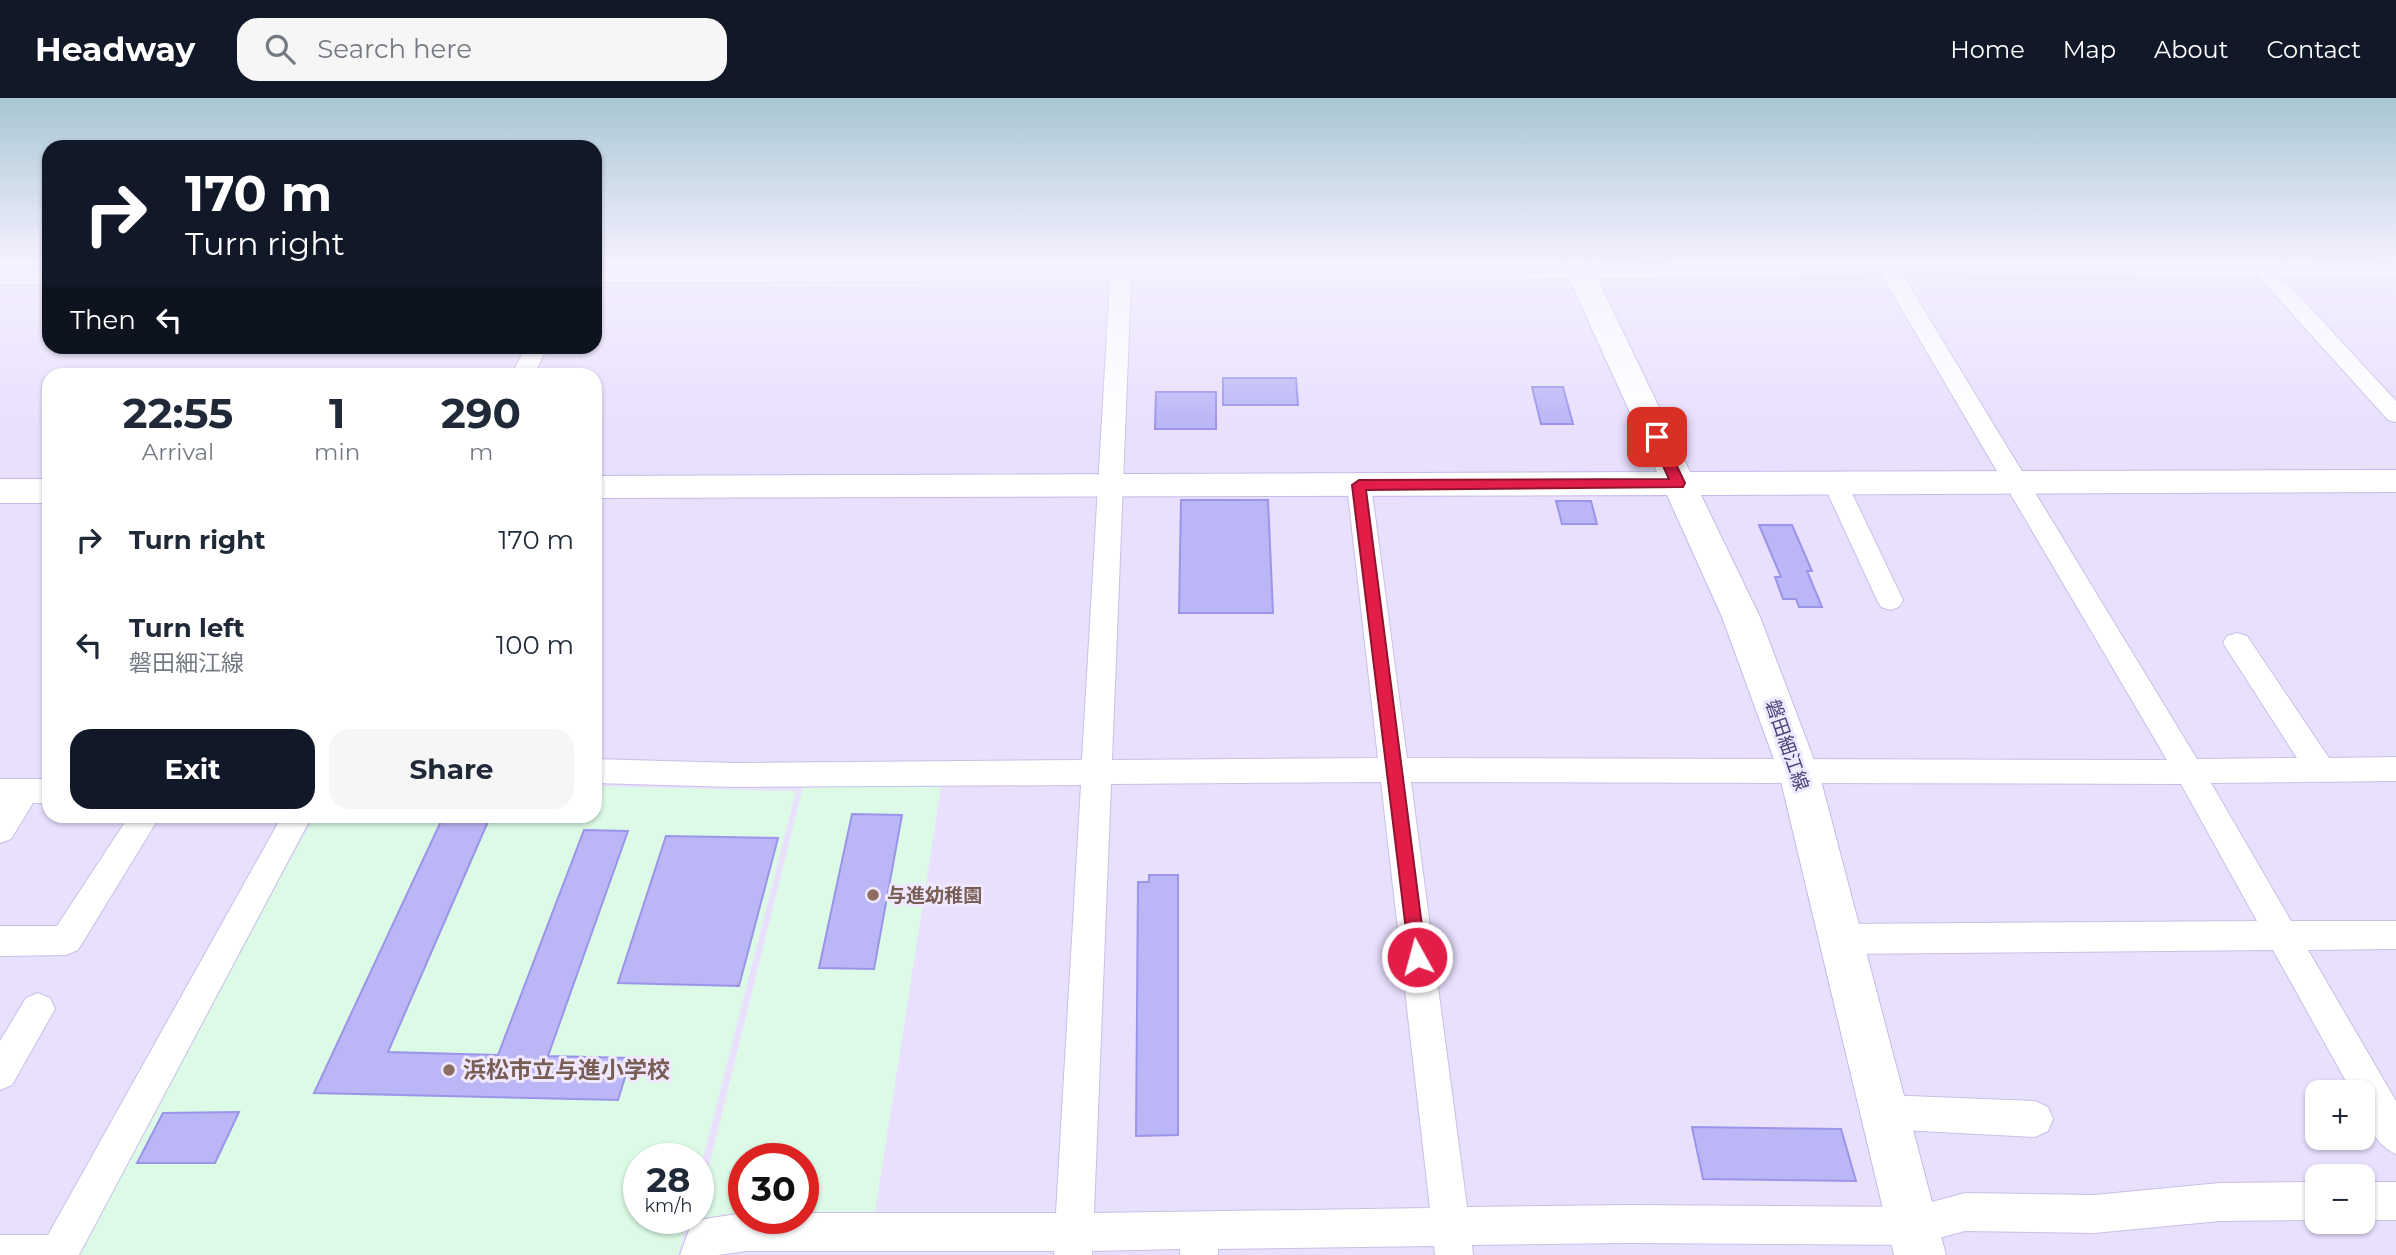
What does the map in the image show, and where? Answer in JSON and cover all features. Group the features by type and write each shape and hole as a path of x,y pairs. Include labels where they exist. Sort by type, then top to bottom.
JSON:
{"street":[{"path":"1073,1244 1118,317"},
{"name":"磐田細江線","path":"1601,317 1741,617 1799,773 1916,1241"},
{"path":"1916,317 2190,773 2396,1136"},
{"path":"2307,317 2396,415"},
{"path":"602,487 2396,481"},
{"path":"1835,483 1890,600"},
{"path":"1359,485 1452,1240"},
{"path":"0,491 42,491"},
{"path":"2237,643 2321,770"},
{"path":"602,771 735,775 1276,769 1799,773 2190,773 2396,769"},
{"path":"0,830 25,791"},
{"path":"0,941 66,940 141,823"},
{"path":"0,1254 58,1254 293,823"},
{"path":"1841,939 2396,934"},
{"path":"0,1073 38,1009"},
{"path":"1884,1112 2035,1119"},
{"path":"2375,1201 2396,1200"},
{"path":"699,1255 704,1238 746,1232 1073,1244 1452,1240 1916,1241 1965,1212 2094,1214 2220,1202 2305,1201"}],"shaded area":[{"name":"浜松市立与進小学校","path":"602,786 796,791 707,1143 623,1143 623,1234 684,1234 678,1255 73,1255 201,1017 311,823 602,823"},
{"path":"803,786 941,787 875,1213 819,1217 819,1143 728,1143 728,1224 714,1225 714,1146"}],"building":[{"path":"1223,378 1296,378 1298,405 1223,405"},
{"path":"1532,387 1563,387 1573,424 1541,424"},
{"path":"1156,392 1216,392 1216,429 1155,429"},
{"path":"1181,500 1268,500 1273,613 1179,613"},
{"path":"1556,501 1591,501 1597,524 1562,524"},
{"path":"1759,525 1792,525 1812,571 1807,571 1822,607 1799,607 1796,599 1783,599 1775,577 1781,577"},
{"path":"852,814 902,815 874,969 819,968"},
{"path":"440,823 487,823 388,1052 498,1055 584,830 628,831 548,1056 631,1058 618,1100 314,1093"},
{"path":"666,836 778,838 739,986 618,983"},
{"path":"1149,875 1178,875 1178,1135 1136,1136 1138,882 1149,882"},
{"path":"239,1112 215,1163 137,1163 163,1113"},
{"path":"1692,1127 1841,1129 1856,1181 1703,1179"}],"place":[{"name":"与進幼稚園","path":"873,895"},
{"name":"浜松市立与進小学校","path":"449,1070"}],"route":[{"path":"1417,957 1359,485 1678,483 1657,437"}]}
